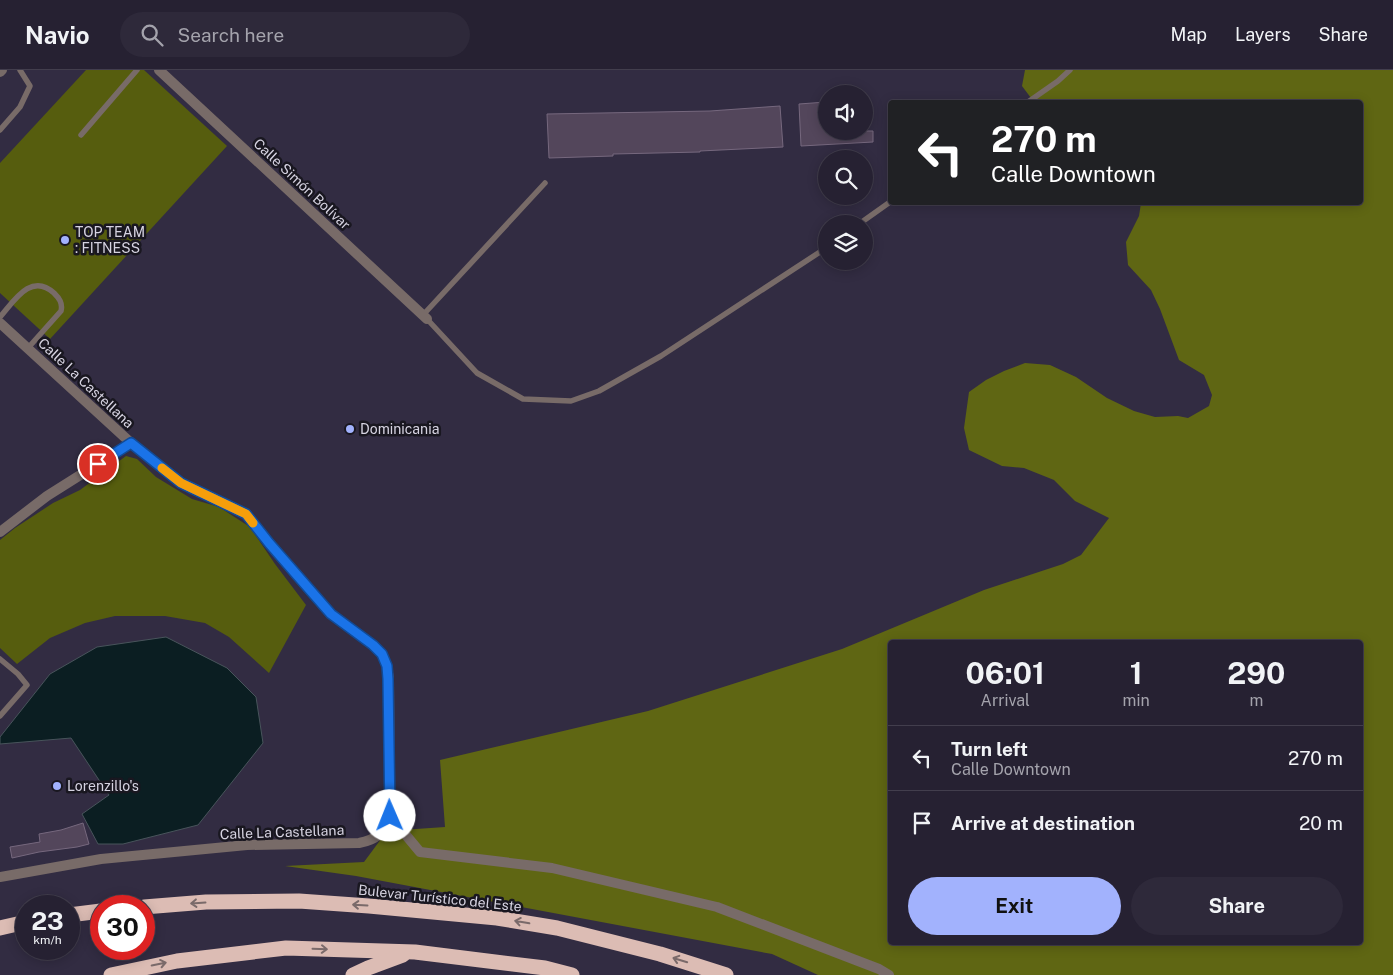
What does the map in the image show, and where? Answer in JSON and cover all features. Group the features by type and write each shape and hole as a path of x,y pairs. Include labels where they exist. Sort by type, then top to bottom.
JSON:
{"highway":[{"name":"Bulevar Turístico del Este","path":"155,905 206,902 299,901 378,906 488,917 557,928 660,954 726,975"},
{"path":"0,928 15,925"},
{"path":"111,975 177,960 286,948 415,952 545,968 572,975"},
{"path":"354,975 391,959 415,952"}],"street":[{"name":"Calle Simón Bolívar","path":"159,70 425,317"},
{"name":"Calle La Castellana","path":"0,323 131,443 181,483 246,514 331,614 373,645 382,654 387,666 388,679 390,816 383,832 368,842 237,846 101,859 0,877"},
{"path":"0,532 47,496 131,443"},
{"path":"390,816 420,852 552,868 717,907 879,969 889,975"}],"lane":[{"path":"0,130 20,107 30,86 20,70"},
{"path":"80,135 137,70"},
{"path":"1031,100 1070,70"},
{"path":"545,183 425,317 477,373 523,399 571,401 599,391 661,356 818,253"},
{"path":"872,215 888,203"},
{"path":"0,316 26,288 40,286 48,288 60,300 62,306 60,310 28,348"},
{"path":"0,659 27,684 0,716"}],"green space":[{"path":"86,70 144,70 227,146 50,339 0,293 0,163"},
{"path":"1025,70 1393,70 1393,975 818,975 772,954 356,876 285,866 364,862 387,831 445,827 440,760 648,711 842,649 984,590 1063,564 1081,555 1109,518 1075,501 1054,480 1024,468 1002,466 969,450 964,428 969,392 986,380 1025,363 1050,365 1076,377 1107,398 1134,411 1155,417 1178,416 1188,418 1209,406 1212,395 1204,375 1179,360 1151,290 1128,265 1126,242 1139,216 1141,205 1363,205 1363,100 1032,100 1022,86"},
{"path":"126,456 137,459 156,477 192,499 219,507 250,527 306,605 269,673 229,637 205,623 165,616 115,616 85,623 50,638 17,664 0,648 0,540 53,503 80,490"}],"shaded area":[{"path":"166,637 227,668 256,697 263,743 198,825 123,844 98,844 82,814 109,795 71,738 0,744 0,737 50,674 97,647"}],"building":[{"path":"818,103 818,140 873,140 873,142 801,146 799,104"},
{"path":"780,106 783,147 549,158 547,114 710,111"},
{"path":"83,823 89,844 12,858 10,847 40,842 39,834"}],"slow traffic":[{"path":"162,468 181,483 246,514 253,523"}],"place":[{"name":"TOP TEAM : FITNESS","path":"65,240"},
{"name":"Dominicania","path":"350,429"},
{"name":"Lorenzillo's","path":"57,786"}],"route":[{"path":"98,464 131,443 181,483 246,514 331,614 373,645 382,654 387,666 388,679 390,816"}]}
